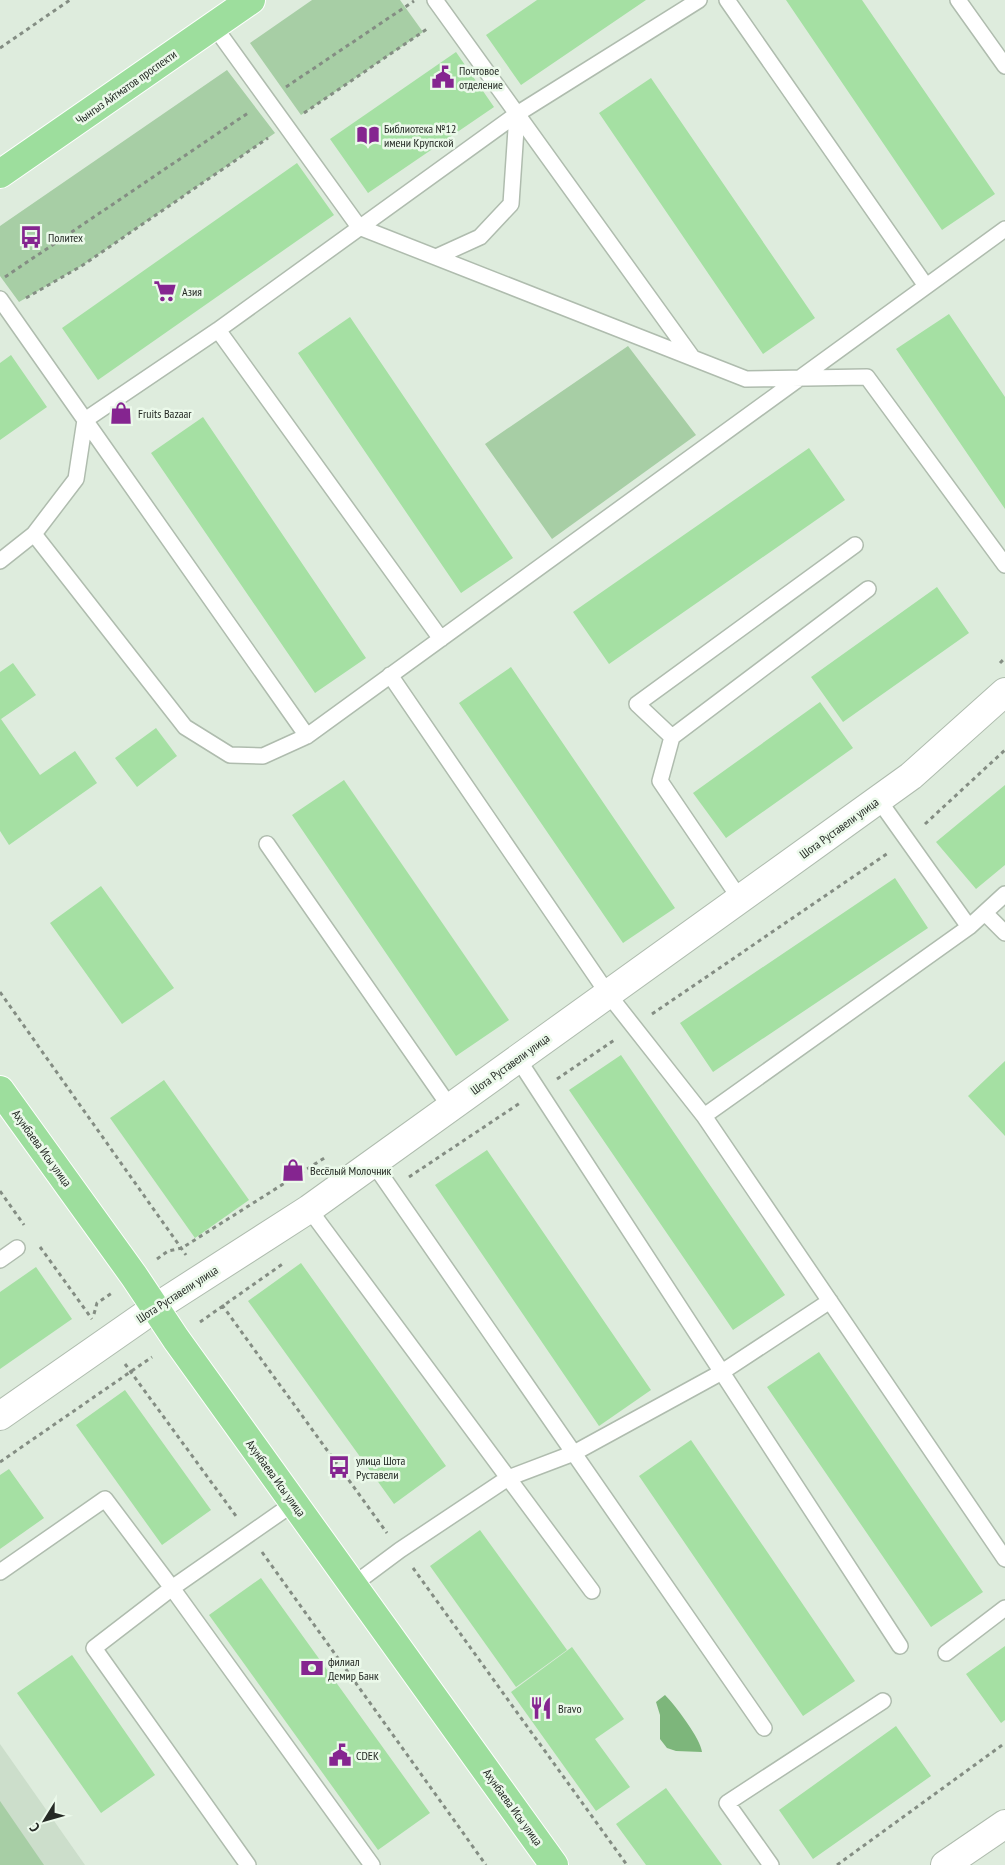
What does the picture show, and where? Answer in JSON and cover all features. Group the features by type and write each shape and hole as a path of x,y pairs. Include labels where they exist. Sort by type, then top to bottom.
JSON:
{"main road":[{"name":"Чынгыз Айтматов проспекти","path":"0,174 252,0"},
{"name":"Ахунбаева Исы улица","path":"0,1090 176,1339 554,1865"}],"street":[{"name":"Шота Руставели улица","path":"0,1416 155,1308 309,1209 878,800 911,776 1005,692"},
{"path":"945,1865 1005,1824"}],"lane":[{"path":"435,0 692,357"},
{"path":"0,561 34,534 76,479 85,420 218,330 517,114 699,0"},
{"path":"727,0 926,286"},
{"path":"958,0 1005,66"},
{"path":"214,26 359,227 746,379 867,377 1005,565"},
{"path":"436,257 480,237 511,204 517,114"},
{"path":"34,534 184,727 230,755 263,756 307,736 1004,230"},
{"path":"4,304 307,736"},
{"path":"218,330 441,639"},
{"path":"672,737 637,704 855,545"},
{"path":"740,899 660,781 672,737 868,590"},
{"path":"390,675 608,994 704,1116 1005,1559"},
{"path":"878,800 969,927"},
{"path":"266,844 450,1107"},
{"path":"704,1116 969,927 986,914 1005,894"},
{"path":"986,914 1005,934"},
{"path":"518,1058 900,1646"},
{"path":"373,1163 764,1728"},
{"path":"309,1209 592,1592"},
{"path":"0,1260 17,1248"},
{"path":"353,1585 400,1550 508,1478 574,1453 722,1372 830,1301"},
{"path":"0,1572 105,1499 172,1588 372,1865"},
{"path":"248,1865 94,1648 172,1588 294,1503"},
{"path":"946,1653 1005,1608"},
{"path":"772,1865 727,1803 883,1701"}],"path":[{"path":"0,48 70,0"},
{"path":"0,280 414,0"},
{"path":"4,304 83,265 446,16"},
{"path":"391,1189 634,1027 907,840 1005,750"},
{"path":"0,992 223,1306 627,1865"},
{"path":"0,1462 287,1261"},
{"path":"837,1865 1005,1743"}],"shaded area":[{"path":"312,0 400,0 423,32 301,115 250,43"},
{"path":"227,70 275,133 83,265 19,302 0,276 0,226"},
{"path":"628,346 696,435 552,539 485,444"},
{"path":"665,1695 681,1714 701,1746 702,1752 676,1751 667,1748 660,1739 660,1715 656,1702"},
{"path":"0,1744 85,1865 0,1865"},
{"path":"0,1801 44,1865 0,1865"}],"building":[{"path":"537,0 646,0 521,85 486,35"},
{"path":"786,0 862,0 995,194 942,230"},
{"path":"456,52 494,107 368,193 330,139"},
{"path":"651,78 815,318 763,354 599,113"},
{"path":"297,163 334,215 98,380 62,328"},
{"path":"949,314 1005,397 1005,509 896,349"},
{"path":"350,317 513,558 461,593 298,353"},
{"path":"11,355 47,407 0,440 0,363"},
{"path":"203,417 366,658 315,693 151,453"},
{"path":"809,448 845,500 609,664 573,612"},
{"path":"937,587 969,633 843,722 811,677"},
{"path":"13,663 36,695 1,719 40,775 75,751 97,783 9,845 0,831 0,672"},
{"path":"511,667 675,908 623,943 459,703"},
{"path":"820,702 853,748 726,838 693,793"},
{"path":"156,728 177,756 137,787 115,758"},
{"path":"344,780 509,1020 456,1056 292,815"},
{"path":"1005,785 1005,865 976,889 936,842"},
{"path":"895,878 928,928 713,1072 680,1023"},
{"path":"101,886 174,988 122,1024 50,923"},
{"path":"621,1055 785,1295 733,1330 569,1090"},
{"path":"1005,1061 1005,1136 968,1096"},
{"path":"164,1080 249,1200 195,1238 110,1118"},
{"path":"487,1150 651,1390 599,1426 435,1185"},
{"path":"301,1263 446,1466 394,1504 248,1301"},
{"path":"36,1267 72,1319 0,1369 0,1292"},
{"path":"819,1352 983,1592 931,1627 767,1387"},
{"path":"125,1390 211,1510 162,1545 76,1425"},
{"path":"691,1440 855,1681 803,1716 639,1476"},
{"path":"9,1469 44,1518 0,1549 0,1475"},
{"path":"480,1530 567,1650 516,1687 430,1566"},
{"path":"261,1578 430,1813 378,1850 209,1615"},
{"path":"1005,1646 1005,1720 1001,1723 966,1674"},
{"path":"572,1647 624,1719 595,1739 630,1787 596,1811 511,1692"},
{"path":"72,1655 155,1775 101,1813 17,1693"},
{"path":"896,1726 931,1776 813,1859 779,1810"},
{"path":"666,1788 722,1865 646,1865 616,1824"}],"place":[{"name":"Почтовое отделение","path":"443,77"},
{"name":"Библиотека №12 имени Крупской","path":"368,135"},
{"name":"Политех","path":"31,237"},
{"name":"Азия","path":"165,291"},
{"name":"Fruits Bazaar","path":"121,413"},
{"name":"Весёлый Молочник","path":"293,1170"},
{"name":"улица Шота Руставели","path":"339,1467"},
{"name":"филиал Демир Банк","path":"312,1668"},
{"name":"Bravo","path":"541,1708"},
{"name":"CDEK","path":"340,1755"}]}
